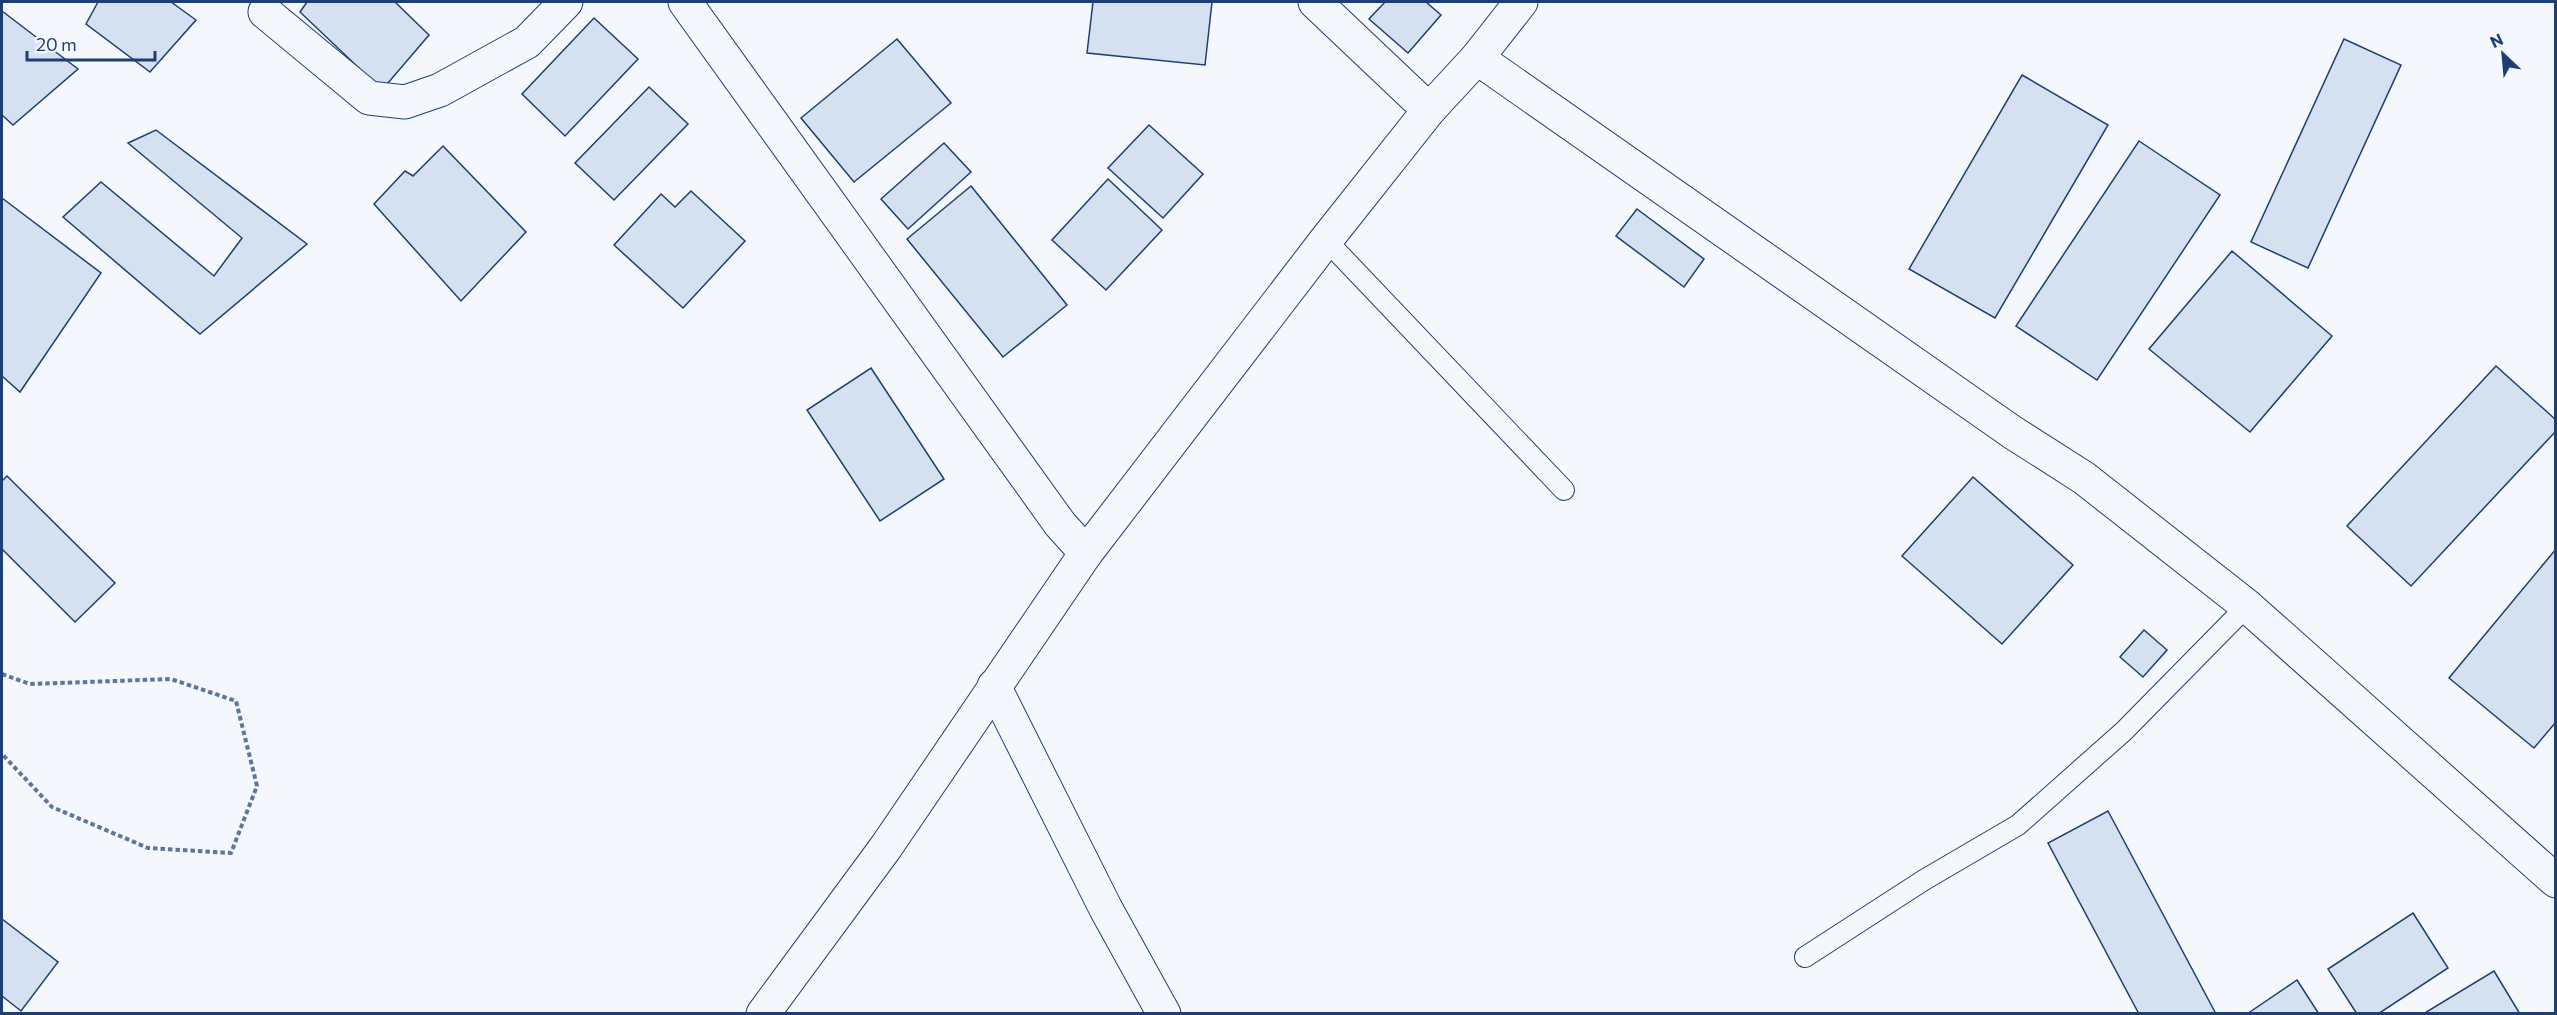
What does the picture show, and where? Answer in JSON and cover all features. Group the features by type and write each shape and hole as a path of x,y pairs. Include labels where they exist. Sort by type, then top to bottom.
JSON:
{"street":[{"path":"265,12 369,98 405,102 440,90 527,42 566,2"},
{"path":"685,2 1060,524 1086,553"},
{"path":"1315,2 1429,110"},
{"path":"765,1013 886,847 1086,553 1326,240 1429,110 1477,58 1521,2"},
{"path":"1477,58 2012,432 2084,478 2247,606 2556,880"},
{"path":"994,686 1106,909 1164,1014"}],"lane":[{"path":"1326,240 1564,490"},
{"path":"1805,957 1924,880 2018,825 2124,731 2247,606"}],"path":[{"path":"2,674 30,684 171,678 236,701 257,786 231,853 148,848 52,807 2,754"}],"building":[{"path":"98,2 171,2 196,20 150,72 86,24"},
{"path":"307,2 395,2 429,35 382,90 300,12"},
{"path":"1093,2 1212,2 1205,65 1087,53"},
{"path":"1385,2 1426,2 1441,15 1408,53 1369,19"},
{"path":"2,11 78,69 13,125 2,115"},
{"path":"594,18 638,59 565,136 522,94"},
{"path":"897,39 951,103 854,182 801,118"},
{"path":"2344,39 2401,65 2308,268 2251,242"},
{"path":"2022,75 2108,125 1995,318 1909,269"},
{"path":"649,87 688,124 614,200 575,163"},
{"path":"1149,125 1203,174 1163,218 1108,168"},
{"path":"156,130 307,244 200,334 63,217 101,182 214,276 242,238 128,143"},
{"path":"2139,141 2220,195 2097,380 2016,326"},
{"path":"944,143 971,172 908,229 881,199"},
{"path":"443,146 526,232 461,301 374,204 405,171 413,176"},
{"path":"1108,179 1162,230 1106,290 1052,240"},
{"path":"971,186 1067,305 1003,357 907,239"},
{"path":"691,191 745,241 683,308 614,245 661,194 675,207"},
{"path":"2,198 101,273 20,392 2,376"},
{"path":"1637,209 1704,259 1684,287 1616,236"},
{"path":"2232,251 2332,336 2250,432 2149,349"},
{"path":"2496,366 2556,420 2556,431 2411,586 2347,526"},
{"path":"871,368 944,479 880,521 807,410"},
{"path":"7,476 115,583 75,622 2,549 2,481"},
{"path":"1973,477 2073,565 2002,644 1902,556"},
{"path":"2556,549 2556,722 2534,748 2449,678"},
{"path":"2144,630 2167,650 2143,677 2120,657"},
{"path":"2108,811 2216,1014 2139,1014 2048,843"},
{"path":"2413,913 2448,968 2378,1014 2357,1014 2328,969"},
{"path":"2,919 58,962 21,1011 2,996"},
{"path":"2494,971 2520,1014 2423,1014"},
{"path":"2297,980 2319,1014 2247,1014"}]}
